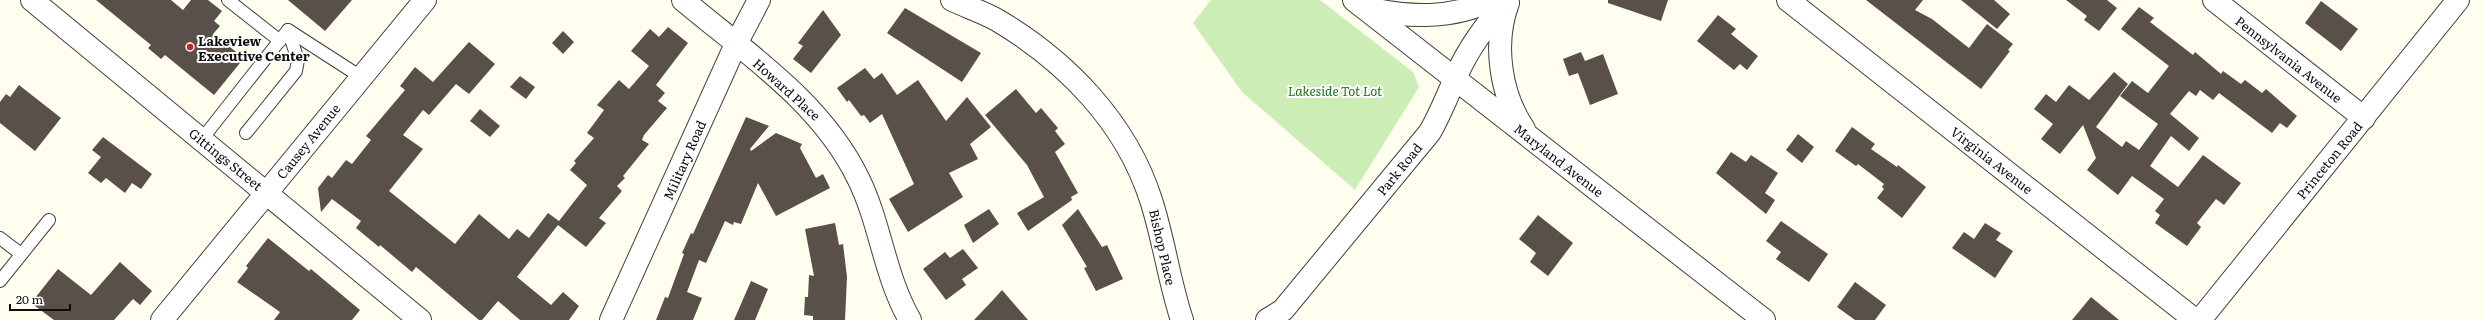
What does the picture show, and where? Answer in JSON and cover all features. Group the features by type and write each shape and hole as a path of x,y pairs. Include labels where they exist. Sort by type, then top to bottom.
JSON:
{"street":[{"name":"Gittings Street","path":"32,0 420,320"},
{"name":"Causey Avenue","path":"162,320 425,0"},
{"name":"Howard Place","path":"683,0 802,100 841,146 859,178 872,213 885,262 896,294 910,320"},
{"name":"Military Road","path":"611,320 736,44 759,0"},
{"name":"Bishop Place","path":"952,0 995,19 1029,40 1061,65 1095,100 1118,132 1138,168 1150,198 1162,236 1175,298 1182,320"},
{"path":"1358,4 1394,14 1430,15 1459,11 1491,0"},
{"name":"Park Road","path":"1269,320 1283,310 1430,132 1443,109 1455,79 1471,47 1506,0"},
{"path":"1510,0 1501,37 1501,63 1506,89 1513,110 1530,138"},
{"name":"Virginia Avenue","path":"1788,0 2195,320"},
{"name":"Pennsylvania Avenue","path":"2214,0 2364,118"},
{"name":"Princeton Road","path":"2200,320 2458,0"},
{"name":"Maryland Avenue","path":"1358,4 1764,320"},
{"name":"Howard Place","path":"891,320 896,294"}],"lane":[{"path":"228,0 280,41"},
{"path":"202,139 288,30"},
{"path":"288,30 361,77"},
{"path":"246,133 296,70 298,60 288,30"},
{"path":"0,281 49,220"},
{"path":"0,238 21,254"}],"green space":[{"name":"Lakeside Tot Lot","path":"1211,0 1320,0 1413,72 1419,87 1355,190 1242,92 1193,23"}],"building":[{"name":"Lakeview Executive Center","path":"96,0 171,0 183,10 191,0 208,0 222,11 214,21 220,26 213,34 244,58 214,95 165,55 161,59 148,48 151,45"},
{"path":"288,0 352,0 325,31"},
{"path":"1608,0 1668,0 1661,21 1608,3"},
{"path":"1866,0 1923,0 1915,10 1932,19 1969,48 1987,24 2013,44 2008,50 2010,51 1981,89"},
{"path":"1961,0 1994,0 2010,14 1997,29"},
{"path":"2066,0 2107,0 2117,8 2099,31 2084,20 2087,16"},
{"path":"2321,1 2358,29 2341,51 2305,23"},
{"path":"2139,7 2154,18 2150,22 2193,55 2195,52 2221,74 2223,71 2241,84 2245,80 2262,93 2266,89 2297,116 2287,128 2280,123 2272,133 2219,93 2213,100 2200,90 2196,96 2189,91 2170,114 2199,138 2189,151 2171,136 2150,166 2178,187 2203,155 2241,183 2224,205 2216,199 2197,223 2201,227 2187,246 2155,223 2160,215 2155,211 2164,199 2132,176 2118,195 2087,170 2096,158 2083,125 2060,154 2041,139 2053,124 2034,109 2046,94 2056,102 2069,85 2089,100 2114,72 2128,84 2096,127 2122,147 2126,141 2139,150 2158,124 2120,96 2132,81 2148,93 2169,66 2121,29"},
{"path":"905,8 981,53 962,82 887,33"},
{"path":"823,10 841,35 811,73 793,59 803,46 798,43"},
{"path":"1718,15 1736,29 1731,34 1758,56 1747,70 1740,64 1734,70 1697,41"},
{"path":"668,27 688,43 656,85 665,93 658,101 667,108 644,135 642,140 649,144 623,176 625,178 617,186 622,191 599,218 606,223 586,247 558,225 517,277 551,305 563,292 579,306 569,320 520,320 498,301 482,320 479,320 416,267 412,272 380,245 379,247 356,228 361,221 332,199 321,212 318,188 328,175 332,178 346,160 352,164 371,140 366,136 405,90 400,86 415,67 433,82 469,42 495,64 469,94 456,84 429,115 423,110 403,135 423,149 389,191 455,244 479,214 509,239 517,229 529,238 548,213 559,221 587,185 570,170 576,163 574,161 594,138 587,133 604,110 597,105 619,80 629,89 649,66 631,51 650,29 659,37"},
{"path":"563,31 574,42 563,54 552,43"},
{"path":"1581,52 1585,61 1603,54 1618,94 1590,105 1578,73 1569,76 1563,59"},
{"path":"865,68 874,79 882,73 897,95 918,80 946,121 967,97 991,127 970,144 978,159 949,173 963,197 908,232 889,199 914,184 882,114 870,123 864,115 861,116 849,100 847,102 837,88"},
{"path":"520,76 535,87 526,99 510,87"},
{"path":"19,85 61,118 35,151 0,123 0,102 6,94 10,97"},
{"path":"1016,89 1036,113 1041,108 1058,128 1055,131 1065,144 1055,152 1078,193 1071,197 1072,200 1028,231 1017,213 1044,197 1027,165 985,115"},
{"path":"480,109 500,126 490,137 470,121"},
{"path":"746,117 769,126 750,149 751,151 776,133 802,144 800,148 816,178 823,174 830,188 776,216 758,183 741,224 734,222 733,225 725,221 706,263 699,260 687,292 702,298 693,320 656,320 665,297 668,298 684,254 682,253 691,233 693,234"},
{"path":"1852,127 1875,144 1871,149 1897,167 1898,165 1926,187 1902,218 1877,198 1884,189 1882,187 1884,184 1858,164 1856,166 1835,151"},
{"path":"1798,134 1814,147 1802,163 1786,150"},
{"path":"103,137 152,174 141,189 132,183 125,193 106,178 101,183 88,173 101,157 92,150"},
{"path":"1731,152 1746,162 1751,155 1778,173 1765,193 1775,200 1766,214 1716,173"},
{"path":"989,209 999,224 973,243 964,225"},
{"path":"1078,209 1102,247 1107,245 1123,279 1096,291 1084,268 1087,267 1062,225"},
{"path":"1538,215 1573,243 1548,276 1530,262 1536,253 1519,239"},
{"path":"1781,221 1828,254 1809,282 1776,259 1781,252 1766,241"},
{"path":"835,223 839,245 843,244 847,277 845,320 813,320 813,316 804,315 805,297 808,297 809,275 814,276 805,229"},
{"path":"1985,223 2001,233 1996,240 2013,251 1995,278 1952,248 1964,232 1974,239"},
{"path":"268,238 309,271 311,269 360,310 352,320 274,320 280,312 237,282 248,268 246,266"},
{"path":"963,249 978,268 962,279 966,285 946,300 923,269 945,252 950,258"},
{"path":"120,262 152,291 140,305 133,299 114,320 54,320 31,303 58,269 91,295"},
{"path":"751,281 768,289 755,320 734,320"},
{"path":"1855,282 1886,305 1875,320 1855,320 1837,307"},
{"path":"1002,290 1028,320 974,320 993,300"},
{"path":"2091,297 2119,320 2072,320"}],"place":[{"name":"Lakeview Executive Center","path":"190,47"}]}
